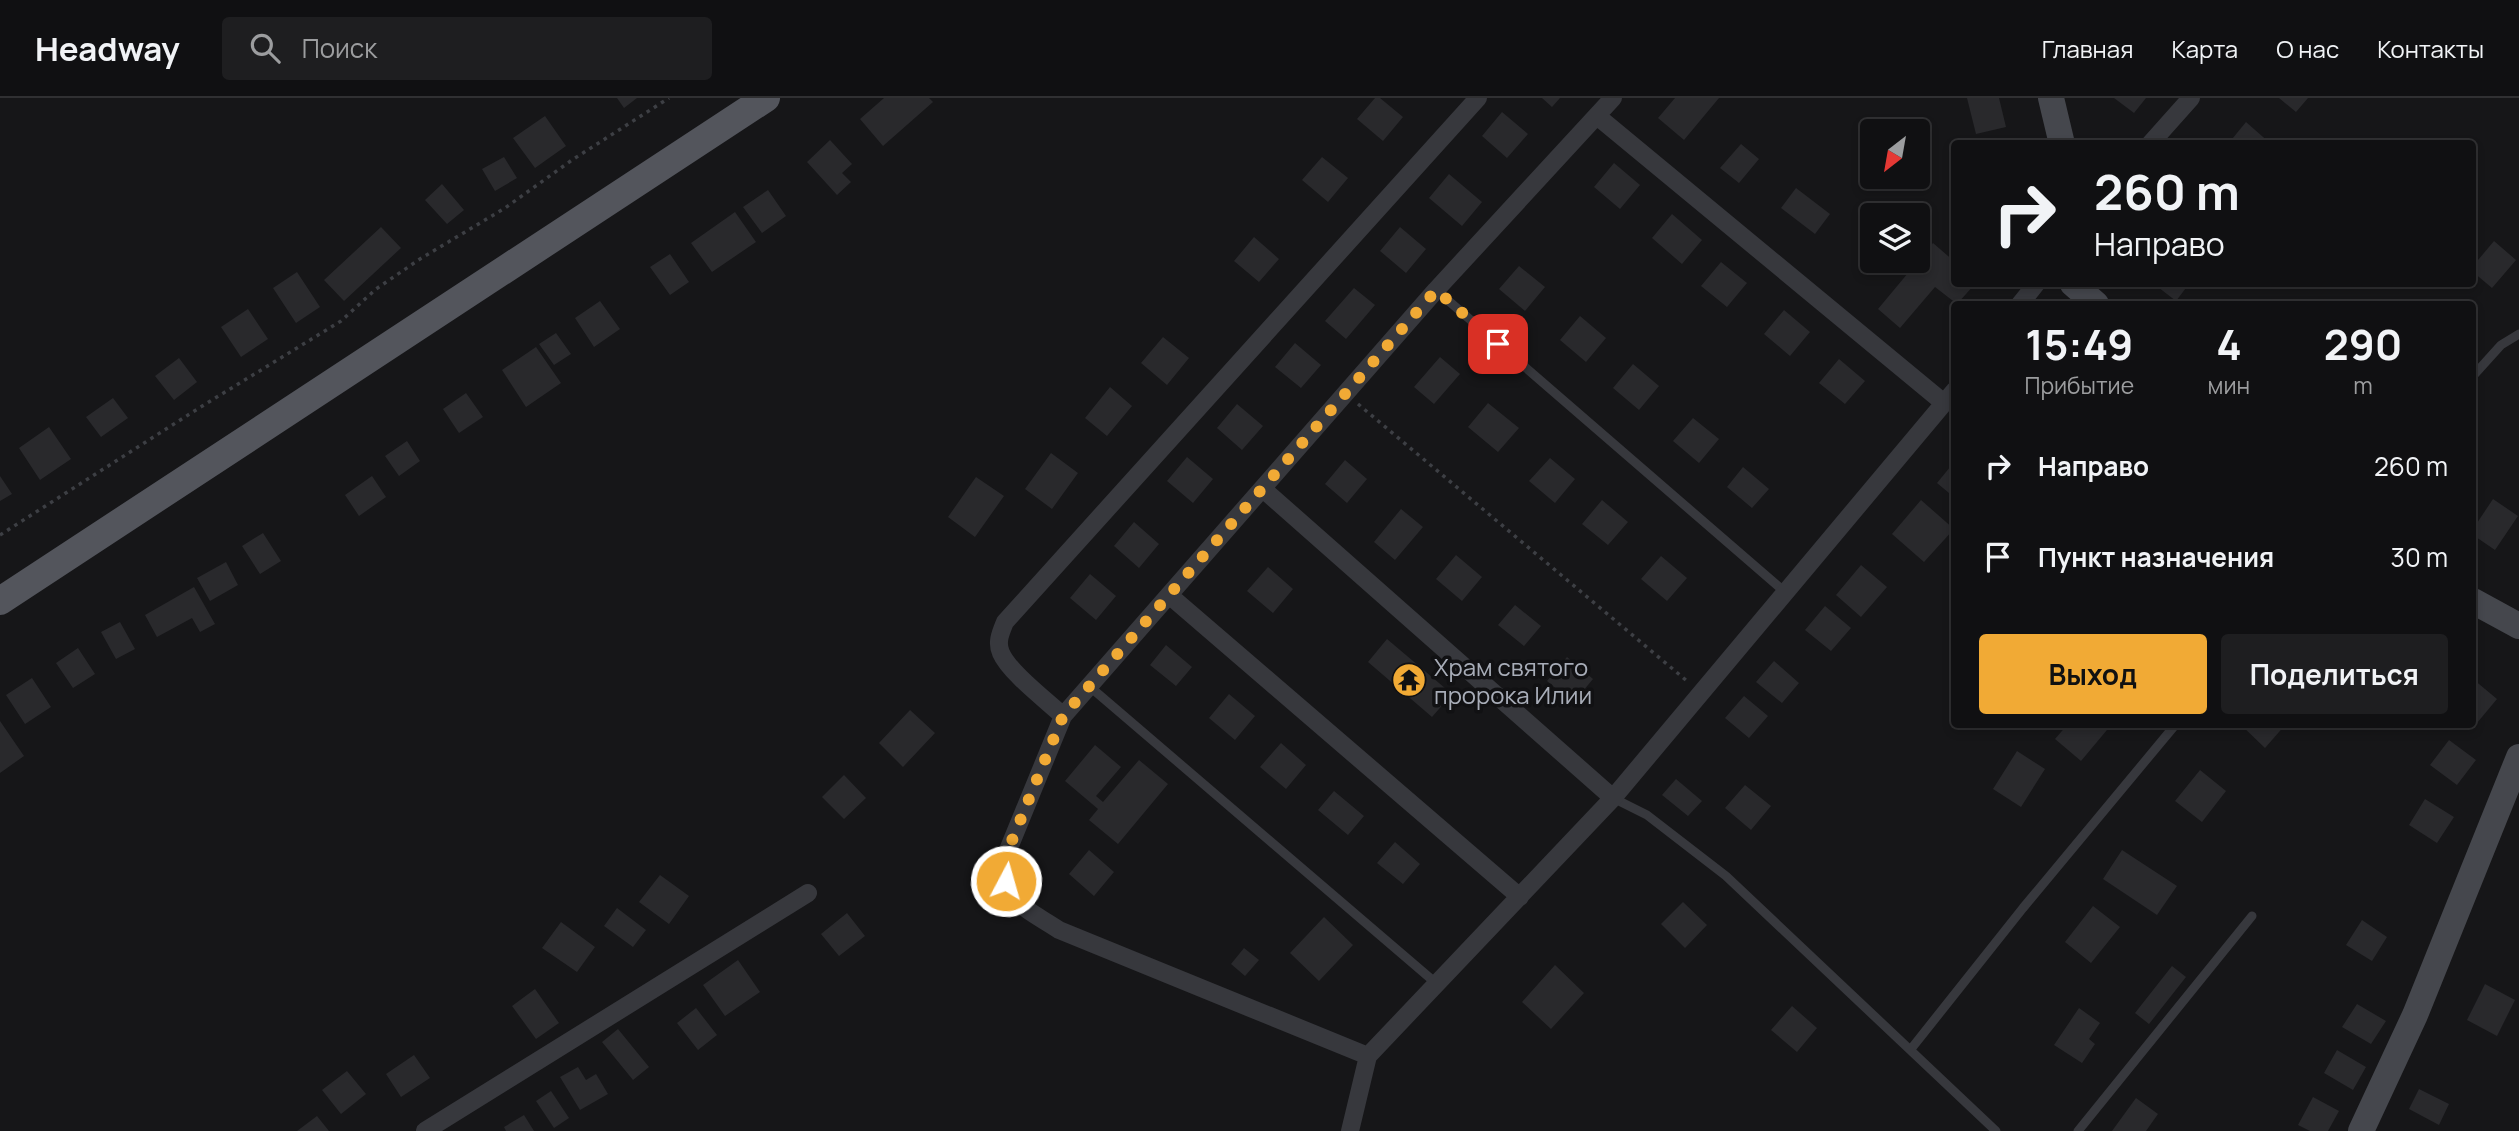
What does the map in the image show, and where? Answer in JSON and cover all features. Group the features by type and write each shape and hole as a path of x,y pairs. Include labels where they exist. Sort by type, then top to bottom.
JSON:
{"main road":[{"path":"0,601 766,98"}],"street":[{"path":"1063,716 1012,668 1000,653 998,638 1005,622 1478,98"},
{"path":"1368,1056 1059,930 1018,904 1006,881 1004,860 1063,716 1436,290 1613,98"},
{"path":"2051,98 2061,140"},
{"path":"2154,140 2192,98"},
{"path":"1350,1131 1368,1056 1614,798 1950,397 1597,116"},
{"path":"2022,301 2034,287"},
{"path":"2076,287 2093,301"},
{"path":"1263,489 1614,798"},
{"path":"1170,595 1520,897"},
{"path":"2476,603 2519,626"},
{"path":"2361,1131 2414,1015 2519,757"},
{"path":"425,1131 808,892"}],"lane":[{"path":"1436,290 1786,593"},
{"path":"2476,373 2501,345 2519,334"},
{"path":"1089,687 1437,984"},
{"path":"1911,1049 2023,908 2173,728"},
{"path":"1614,798 1647,815 1726,876 1996,1131"},
{"path":"2078,1131 2252,916"}],"path":[{"path":"0,535 341,321 376,289 420,259 505,208 572,160 669,98"},
{"path":"1346,394 1701,694"}],"building":[{"path":"617,98 637,98 624,108"},
{"path":"884,98 929,98 933,102 883,146 860,119"},
{"path":"1375,98 1380,98 1403,117 1383,141 1357,119"},
{"path":"1542,98 1560,98 1552,107"},
{"path":"1675,98 1719,98 1684,140 1658,118"},
{"path":"1967,98 1999,98 2006,127 1976,134"},
{"path":"2114,98 2146,98 2134,113"},
{"path":"2279,98 2308,98 2296,112"},
{"path":"1502,112 1528,134 1507,158 1482,136"},
{"path":"545,116 566,146 535,168 513,138"},
{"path":"2246,122 2266,140 2231,140"},
{"path":"830,140 852,164 842,173 851,182 837,195 807,162"},
{"path":"1741,144 1759,159 1739,183 1720,168"},
{"path":"504,157 517,178 495,191 482,169"},
{"path":"1322,157 1348,178 1328,202 1302,180"},
{"path":"1614,163 1640,185 1620,209 1594,187"},
{"path":"1449,174 1482,202 1462,226 1429,198"},
{"path":"442,184 464,210 447,224 425,200"},
{"path":"1796,188 1830,214 1815,234 1781,208"},
{"path":"768,190 786,216 762,233 743,207"},
{"path":"735,212 756,242 712,272 691,243"},
{"path":"1672,214 1702,240 1682,264 1652,238"},
{"path":"381,227 401,248 344,301 324,280"},
{"path":"1400,227 1426,249 1406,273 1380,251"},
{"path":"1254,237 1279,259 1259,282 1234,261"},
{"path":"2494,241 2516,260 2492,288 2476,275 2476,262"},
{"path":"1933,243 1951,259 1951,287 1972,287 1960,301 1953,301 1935,287 1900,328 1878,309 1908,273 1930,273 1930,247"},
{"path":"670,254 689,282 670,295 650,267"},
{"path":"1721,262 1747,283 1727,307 1701,286"},
{"path":"1519,266 1545,287 1525,311 1499,289"},
{"path":"297,272 320,307 296,323 273,288"},
{"path":"2158,287 2187,287 2176,301"},
{"path":"1354,288 1375,305 1346,339 1325,321"},
{"path":"600,301 620,329 594,347 575,318"},
{"path":"248,309 268,339 241,357 221,327"},
{"path":"1784,310 1810,332 1790,356 1764,334"},
{"path":"1580,316 1606,338 1586,362 1560,340"},
{"path":"556,333 571,354 554,365 539,344"},
{"path":"1163,337 1189,358 1167,385 1141,363"},
{"path":"1295,343 1321,365 1301,388 1275,367"},
{"path":"536,347 561,383 526,407 502,370"},
{"path":"1440,357 1460,374 1434,404 1414,387"},
{"path":"179,358 197,382 174,400 155,376"},
{"path":"1839,359 1865,381 1845,404 1819,383"},
{"path":"1633,364 1659,386 1639,410 1613,388"},
{"path":"1110,387 1132,406 1107,436 1085,418"},
{"path":"466,393 483,417 459,433 443,409"},
{"path":"113,398 128,418 101,437 86,417"},
{"path":"1488,403 1519,428 1498,452 1468,427"},
{"path":"1237,404 1263,426 1242,450 1217,428"},
{"path":"1693,418 1719,439 1699,463 1673,441"},
{"path":"49,427 71,459 40,480 19,448"},
{"path":"407,441 420,461 399,476 385,456"},
{"path":"1051,453 1078,473 1052,509 1025,489"},
{"path":"1187,457 1213,479 1193,503 1167,481"},
{"path":"1550,458 1575,479 1555,503 1529,481"},
{"path":"1345,460 1367,479 1347,503 1325,484"},
{"path":"1951,466 1951,495 1937,483"},
{"path":"1743,467 1769,489 1752,508 1727,487"},
{"path":"0,476 12,494 0,501"},
{"path":"372,476 386,497 359,516 345,495"},
{"path":"976,477 1004,496 975,537 948,517"},
{"path":"2493,499 2518,516 2495,550 2476,537 2476,524"},
{"path":"1602,500 1628,522 1608,545 1582,524"},
{"path":"1921,500 1951,526 1951,532 1924,562 1892,534"},
{"path":"1401,509 1423,527 1395,560 1374,542"},
{"path":"1134,522 1159,544 1139,568 1114,546"},
{"path":"263,533 281,561 260,574 242,546"},
{"path":"1456,555 1482,577 1462,601 1436,579"},
{"path":"1661,556 1687,578 1667,601 1641,579"},
{"path":"226,562 238,585 210,601 197,578"},
{"path":"1861,565 1887,587 1861,617 1836,595"},
{"path":"1268,567 1293,589 1273,613 1247,591"},
{"path":"1090,574 1116,596 1096,620 1070,598"},
{"path":"194,587 215,624 200,632 192,618 157,637 145,615"},
{"path":"1515,605 1541,626 1524,646 1498,625"},
{"path":"1825,606 1851,628 1831,651 1805,630"},
{"path":"120,622 135,649 116,659 101,632"},
{"path":"1387,639 1452,694 1432,717 1368,662"},
{"path":"1166,645 1192,667 1176,686 1150,665"},
{"path":"78,648 95,674 73,688 56,663"},
{"path":"1567,657 1593,679 1573,703 1547,681"},
{"path":"1774,661 1799,683 1782,703 1756,682"},
{"path":"32,678 51,707 25,724 6,695"},
{"path":"2476,682 2497,699 2476,722"},
{"path":"1229,694 1255,716 1235,740 1209,718"},
{"path":"1744,696 1768,716 1749,738 1725,718"},
{"path":"910,710 935,733 903,767 879,743"},
{"path":"0,721 24,756 0,773"},
{"path":"2065,728 2109,728 2081,761 2055,739"},
{"path":"2244,728 2282,728 2265,748"},
{"path":"2449,740 2476,760 2457,785 2430,765"},
{"path":"1281,743 1306,765 1286,789 1260,767"},
{"path":"1095,745 1121,767 1096,796 1103,802 1139,760 1168,784 1118,844 1089,820 1098,809 1065,781"},
{"path":"2017,751 2045,769 2021,807 1993,789"},
{"path":"2200,770 2226,791 2202,822 2175,801"},
{"path":"844,775 866,798 844,819 822,797"},
{"path":"1676,779 1702,801 1688,816 1662,795"},
{"path":"1745,785 1771,806 1751,830 1725,808"},
{"path":"1334,791 1364,816 1348,835 1318,810"},
{"path":"2425,799 2454,817 2437,843 2409,825"},
{"path":"1395,842 1420,864 1403,884 1377,863"},
{"path":"1089,850 1114,872 1094,896 1069,874"},
{"path":"2122,850 2177,886 2157,915 2103,879"},
{"path":"660,875 689,896 669,924 639,902"},
{"path":"1683,902 1707,925 1685,948 1661,924"},
{"path":"2093,906 2120,927 2091,963 2065,942"},
{"path":"617,908 646,930 633,947 604,926"},
{"path":"847,913 865,936 839,956 821,934"},
{"path":"1324,917 1353,945 1319,981 1290,953"},
{"path":"2362,920 2387,937 2372,961 2346,945"},
{"path":"561,922 595,947 577,972 542,948"},
{"path":"1244,948 1259,960 1245,976 1231,964"},
{"path":"738,960 760,992 725,1016 703,985"},
{"path":"1555,965 1584,993 1551,1029 1522,1002"},
{"path":"2172,966 2186,977 2149,1024 2135,1013"},
{"path":"2485,984 2515,1000 2497,1036 2467,1020"},
{"path":"535,989 559,1023 536,1039 512,1006"},
{"path":"2357,1004 2386,1021 2371,1044 2342,1027"},
{"path":"1792,1006 1817,1028 1797,1052 1771,1030"},
{"path":"696,1008 717,1035 698,1050 677,1023"},
{"path":"2079,1008 2100,1023 2089,1039 2095,1044 2082,1063 2054,1045"},
{"path":"618,1029 649,1067 633,1080 602,1042"},
{"path":"2337,1050 2366,1067 2353,1090 2324,1073"},
{"path":"414,1055 430,1078 401,1097 386,1074"},
{"path":"578,1067 586,1080 596,1074 608,1094 580,1110 560,1077"},
{"path":"347,1071 366,1094 341,1114 322,1090"},
{"path":"2419,1089 2449,1104 2439,1125 2409,1109"},
{"path":"551,1091 569,1118 554,1128 536,1101"},
{"path":"2313,1097 2339,1111 2328,1131 2310,1131 2298,1125"},
{"path":"2136,1098 2158,1114 2146,1131 2112,1131"},
{"path":"524,1115 534,1131 506,1131 504,1127"},
{"path":"317,1116 329,1131 297,1131"}],"place":[{"name":"Храм святого пророка Илии","path":"1409,680"}],"route":[{"path":"1006,881 1004,860 1063,716 1436,290 1498,344"}]}
